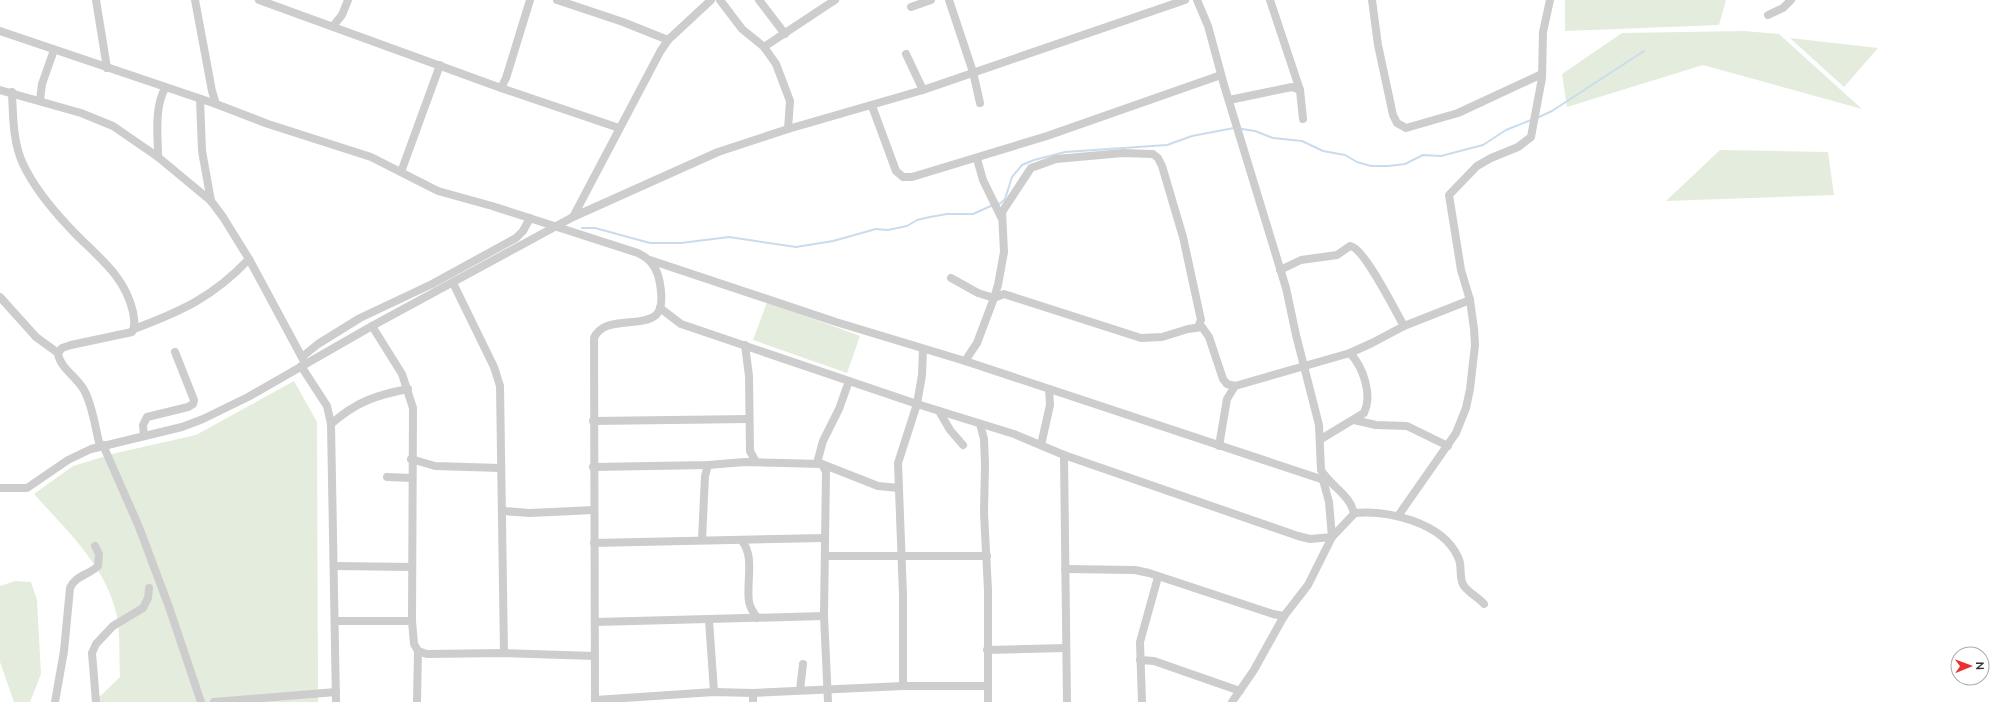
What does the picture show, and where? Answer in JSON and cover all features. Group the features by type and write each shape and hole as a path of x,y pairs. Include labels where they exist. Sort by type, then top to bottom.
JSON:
{"street":[{"path":"96,0 107,68"},
{"path":"195,0 212,91 216,104"},
{"path":"259,0 502,88 619,128"},
{"path":"333,26 342,15 348,0"},
{"path":"502,88 530,0"},
{"path":"557,0 623,22 668,40"},
{"path":"573,217 619,128 668,40 711,0"},
{"path":"720,0 742,29 764,47 776,64 790,106 788,129"},
{"path":"759,0 785,34"},
{"path":"764,47 835,0"},
{"path":"911,7 931,0"},
{"path":"949,0 973,72 980,103"},
{"path":"0,488 27,488 68,460 101,446 182,427 203,419 248,397 303,362 453,283 573,217 718,152 788,129 872,106 923,90 1185,0"},
{"path":"1197,0 1208,26 1221,75 1280,270 1316,407 1321,438 1321,462 1324,475 1327,481 1347,500 1354,513"},
{"path":"1270,0 1300,90 1303,119"},
{"path":"1372,0 1378,45 1393,115 1397,123 1406,128 1458,113 1542,74"},
{"path":"1398,516 1448,446 1463,416 1471,382 1475,345 1470,300 1461,270 1450,195 1477,166 1491,158 1518,147 1531,137 1536,118 1537,98 1542,74 1543,32 1550,0"},
{"path":"1768,15 1783,8 1792,0"},
{"path":"0,31 216,104 268,124 352,150 401,172 438,191 611,243 638,253 648,260 923,349 965,361 1327,481"},
{"path":"40,100 42,84 54,50"},
{"path":"906,54 923,90"},
{"path":"401,172 440,65"},
{"path":"872,106 892,164 900,176 907,177 925,174 977,159 1221,75"},
{"path":"1229,100 1293,87 1300,90"},
{"path":"158,158 158,111 161,95 165,88"},
{"path":"0,90 40,100 100,120 125,133 210,201 223,217 249,259 326,406 331,424 336,702"},
{"path":"12,92 14,123 23,163 33,181 64,221 104,260 114,272 125,289 132,306 134,329"},
{"path":"200,99 202,151 210,201"},
{"path":"965,361 977,343 998,285 1004,252 1001,217 1003,209 1026,173 1031,168 1041,163 1056,159 1124,153 1153,154 1158,158 1162,166 1183,237 1201,315 1200,325 1198,327"},
{"path":"977,159 983,180 1001,217"},
{"path":"303,362 318,344 360,318 432,284 516,238 523,231 530,218"},
{"path":"1280,270 1301,260 1337,256 1352,246 1360,252 1370,266 1404,326"},
{"path":"58,353 62,348 71,345 132,332 134,329 176,313 200,300 220,286 249,259"},
{"path":"648,260 657,272 659,279 660,308 655,316 609,326 596,334 594,338 594,543 596,622 595,701 671,699 714,692 753,693 827,688 987,686"},
{"path":"952,278 978,293 994,298 998,295 1007,294 1141,338 1162,337 1202,327 1209,337 1223,379 1227,384 1235,386 1350,353 1372,344 1404,326 1470,300"},
{"path":"453,283 498,375 500,398 500,468 503,511 504,653"},
{"path":"0,297 36,336 58,353 61,363 84,390 101,446 139,527 169,607 201,702"},
{"path":"660,308 681,324 917,404 1014,434 1064,454 1298,536 1310,539 1332,537"},
{"path":"372,326 396,362 408,389 413,415 412,621 414,644 418,651 417,702"},
{"path":"745,345 749,376 750,451 745,462"},
{"path":"903,686 902,554 898,488 899,459 917,404 922,376 923,349"},
{"path":"144,436 143,425 147,417 188,407 193,404 194,400 175,352"},
{"path":"1321,438 1354,420 1364,413 1367,407 1367,398 1360,365 1350,353"},
{"path":"819,464 823,441 839,409 849,381"},
{"path":"1220,446 1227,399 1235,386"},
{"path":"331,424 341,415 372,397 408,389"},
{"path":"1041,445 1050,406 1049,389"},
{"path":"326,406 341,415"},
{"path":"939,411 950,430 963,445"},
{"path":"594,420 749,419"},
{"path":"1354,420 1376,425 1407,426 1448,446"},
{"path":"980,424 985,446 986,556 988,590 988,702"},
{"path":"750,451 756,462"},
{"path":"1064,454 1067,702"},
{"path":"412,459 435,466 500,468"},
{"path":"594,466 708,465 745,462 819,464 878,486 898,488"},
{"path":"1309,475 1321,462"},
{"path":"819,464 826,472 824,616 828,702"},
{"path":"702,540 705,476 708,465"},
{"path":"387,477 412,478"},
{"path":"1327,481 1332,537"},
{"path":"503,511 530,513 594,510"},
{"path":"1354,513 1398,516 1434,531 1448,541 1454,549 1462,565 1462,579 1465,587 1484,604"},
{"path":"1232,702 1284,616 1308,585 1332,537 1353,517 1354,513"},
{"path":"594,543 702,540 742,541 824,538"},
{"path":"742,541 746,546 748,556 749,601 757,618"},
{"path":"55,702 64,651 70,588 76,579 94,570 98,566 99,554 95,546"},
{"path":"826,556 902,554 986,556"},
{"path":"334,566 412,568"},
{"path":"1065,569 1135,570 1273,614 1284,616"},
{"path":"1142,702 1140,642 1158,577"},
{"path":"96,702 92,653 96,644 113,626 143,608 148,598 149,588"},
{"path":"596,622 824,616"},
{"path":"709,620 714,692"},
{"path":"335,621 412,621"},
{"path":"987,650 1066,648"},
{"path":"418,651 426,654 504,653 595,656"},
{"path":"1140,660 1154,661 1240,691"},
{"path":"800,690 803,664"},
{"path":"214,702 336,692"},
{"path":"753,693 753,702"}],"green space":[{"path":"1565,0 1726,0 1719,25 1565,31"},
{"path":"1744,31 1779,34 1862,109 1703,65 1567,107 1562,74 1622,33"},
{"path":"1790,38 1878,48 1844,87"},
{"path":"1720,150 1828,152 1834,195 1666,201"},
{"path":"767,302 860,336 847,373 753,340"},
{"path":"294,381 317,422 318,702 94,702 120,677 119,629 113,603 106,585 86,553 34,494 73,466 116,453 196,435"},
{"path":"15,581 31,582 37,600 41,674 30,702 14,702 0,662 0,586"}],"waterway":[{"path":"1537,118 1552,111 1644,51"},
{"path":"1242,129 1255,131 1273,138 1302,141 1323,151 1345,155 1357,162 1371,166 1388,166 1405,164 1423,155 1441,156 1483,145 1506,130 1531,120"},
{"path":"997,204 1001,203 1005,199 1012,177 1022,165 1034,160 1065,152 1167,145 1192,136 1234,128"},
{"path":"582,228 595,228 650,243 681,243 729,237 796,247 833,241 876,229 888,230 907,226 917,220 930,217 947,214 973,214 993,205"}]}
